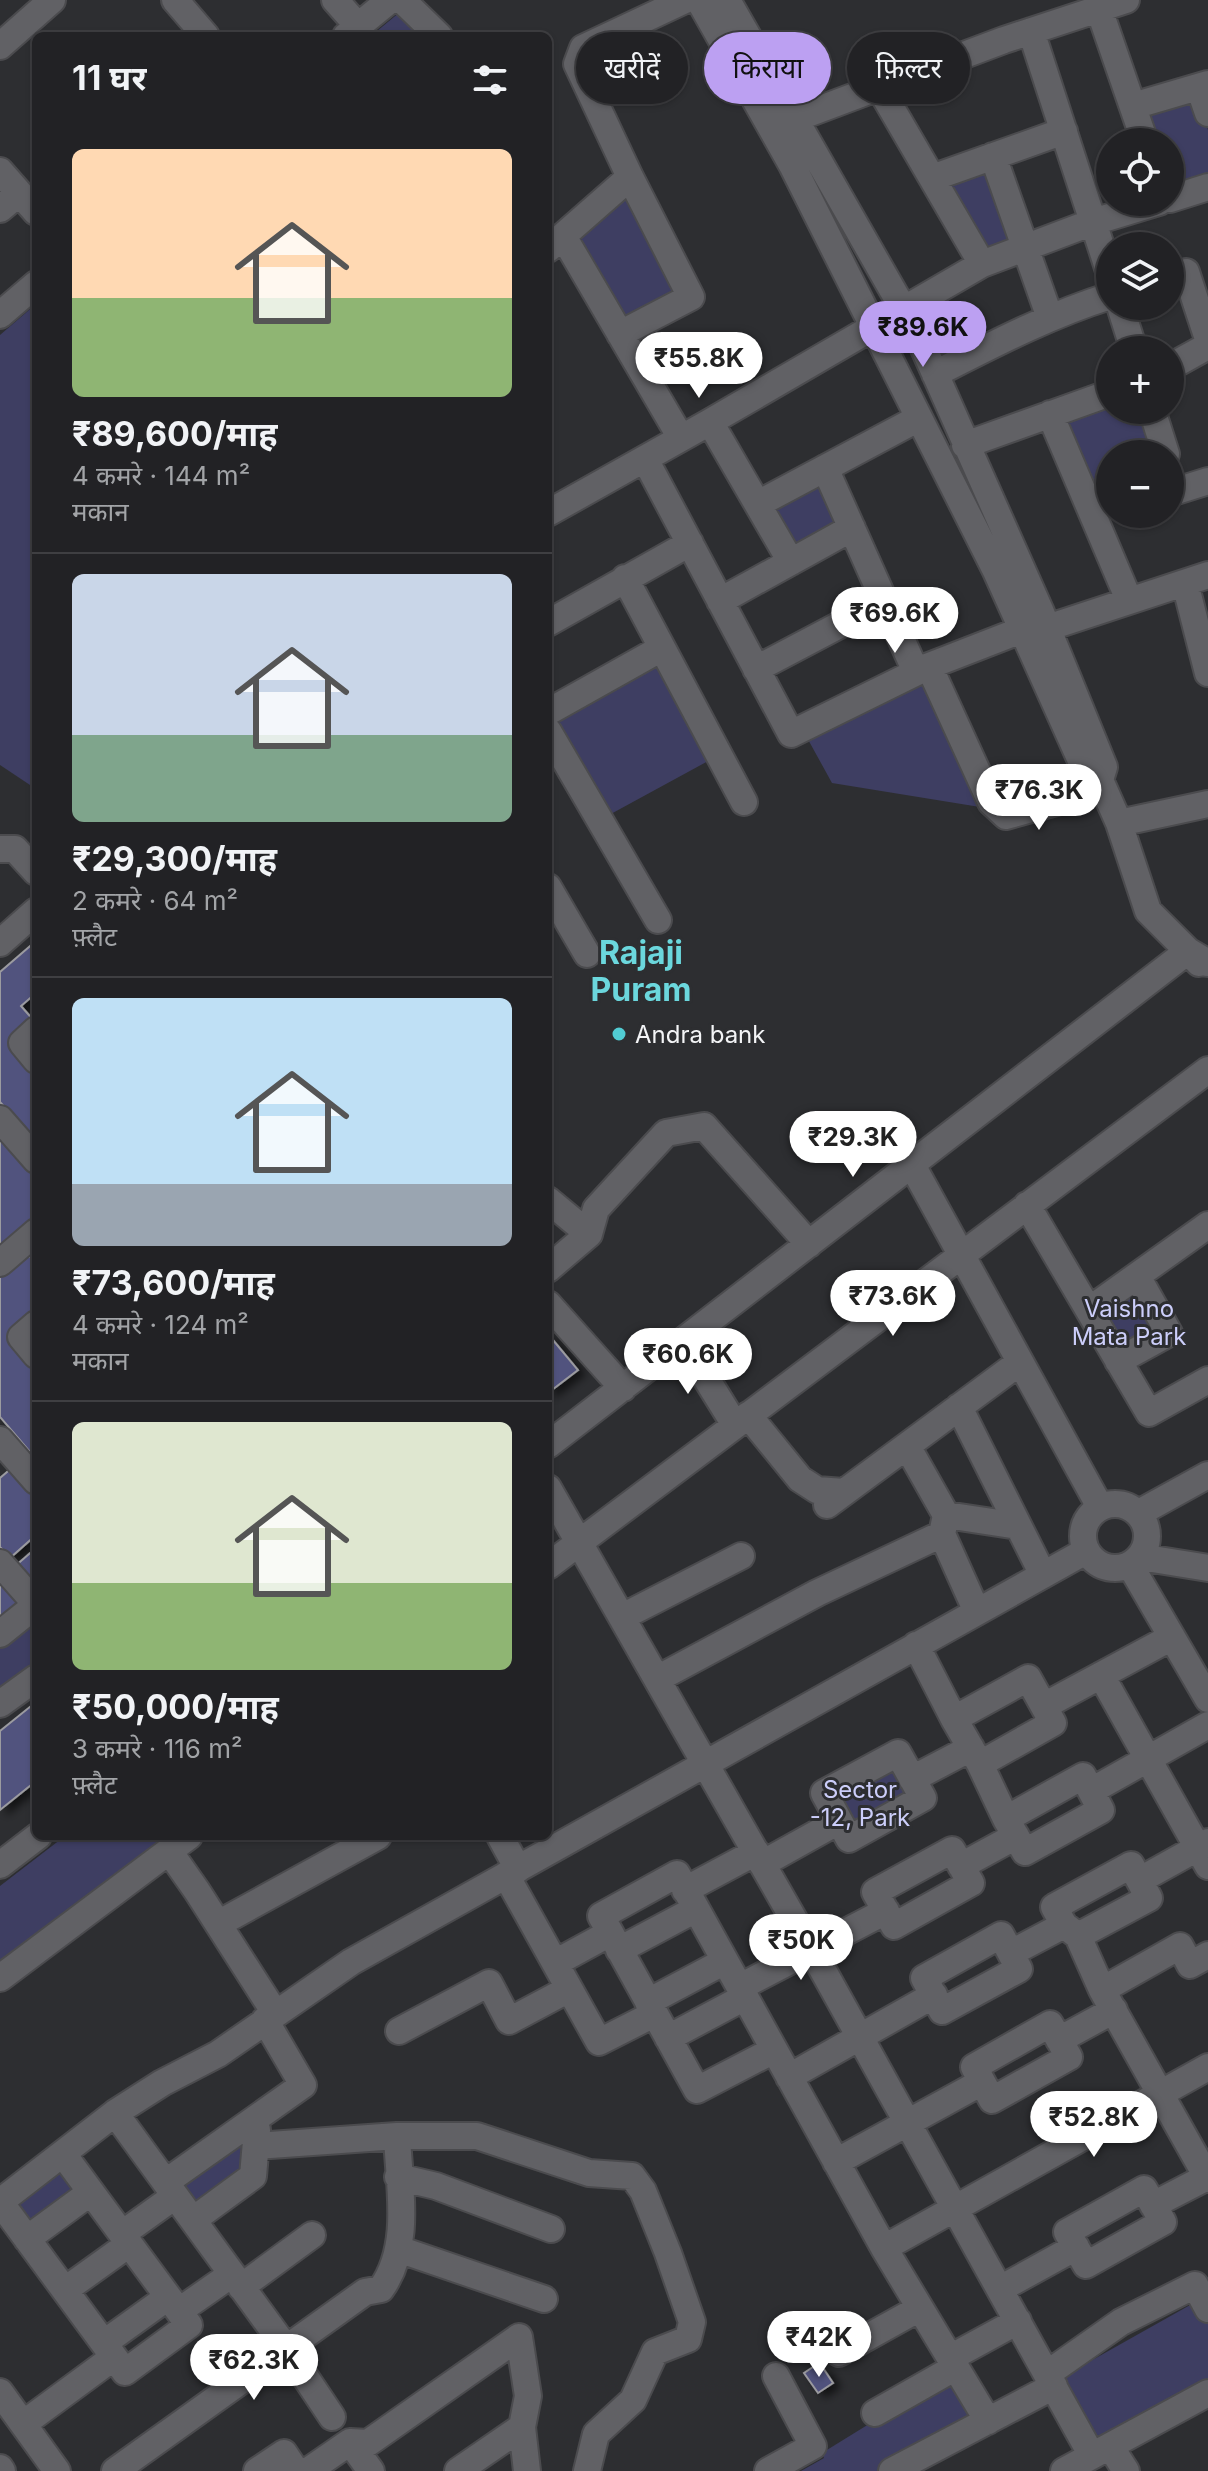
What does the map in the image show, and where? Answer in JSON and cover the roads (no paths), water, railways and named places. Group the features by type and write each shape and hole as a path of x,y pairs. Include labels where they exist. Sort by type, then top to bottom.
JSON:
{"street":[{"path":"175,0 197,32"},
{"path":"335,0 352,31 390,0"},
{"path":"402,0 435,32"},
{"path":"620,334 691,297 577,64 583,48 685,0"},
{"path":"699,0 905,309 965,445 1036,629 1087,774 1102,785 1119,823 1148,911 1198,957 1208,973"},
{"path":"727,0 782,123 792,165 919,418 1036,629"},
{"path":"970,53 1031,31 1066,9 1099,9 1126,0"},
{"path":"0,46 37,5"},
{"path":"1099,9 1140,128"},
{"path":"1031,31 1096,232"},
{"path":"1133,106 1204,86 1208,113"},
{"path":"782,123 847,99"},
{"path":"889,104 982,264"},
{"path":"932,178 1064,131"},
{"path":"993,156 1050,318"},
{"path":"0,171 18,205"},
{"path":"630,177 556,243 620,334 681,438"},
{"path":"1184,195 1208,187"},
{"path":"552,511 982,264 1113,216"},
{"path":"1188,271 1208,339"},
{"path":"0,315 32,287"},
{"path":"935,374 1050,318 1096,300"},
{"path":"1184,359 1208,346"},
{"path":"965,445 1096,398"},
{"path":"1050,414 1096,502"},
{"path":"758,504 919,418"},
{"path":"710,422 791,562"},
{"path":"645,459 791,734 922,669 1036,629 1196,579 1208,673"},
{"path":"825,468 885,601 991,802 1006,816 1102,785"},
{"path":"1184,483 1208,481"},
{"path":"720,601 852,528"},
{"path":"1106,528 1129,600"},
{"path":"552,621 690,543"},
{"path":"625,578 744,802"},
{"path":"756,669 885,601"},
{"path":"552,710 662,648"},
{"path":"552,738 658,920"},
{"path":"1119,823 1208,804"},
{"path":"0,849 15,849 32,868"},
{"path":"552,901 587,954"},
{"path":"0,943 32,915"},
{"path":"552,1442 912,1165 1198,957"},
{"path":"32,1034 22,1043 32,1055"},
{"path":"552,1563 1208,1070"},
{"path":"0,1119 32,1155"},
{"path":"552,1266 589,1234 596,1209 666,1133 704,1126 809,1244"},
{"path":"912,1165 1100,1507"},
{"path":"552,1203 589,1234"},
{"path":"1027,1205 1149,1413 1208,1380"},
{"path":"1089,1310 1208,1225"},
{"path":"0,1263 32,1242"},
{"path":"1118,1361 1169,1333 1137,1276"},
{"path":"552,1308 623,1388"},
{"path":"32,1327 21,1337 32,1350"},
{"path":"683,1341 741,1420 800,1479 836,1498 1020,1362"},
{"path":"959,1407 1043,1575"},
{"path":"907,1446 944,1524 977,1612"},
{"path":"3,1449 32,1477"},
{"path":"1139,1513 1208,1475"},
{"path":"552,1495 812,1950 1050,2380 1101,2451 1126,2471"},
{"path":"1121,1504 1131,1507 1145,1521 1148,1540 1135,1561 1121,1568 1101,1565 1086,1551 1083,1542 1086,1522 1100,1507 1121,1504"},
{"path":"657,1679 944,1524 1018,1526"},
{"path":"63,2154 189,2325 125,2372 0,2202 115,2113 162,2083 218,2054 351,1962 1086,1551"},
{"path":"622,1617 741,1556"},
{"path":"1135,1561 1208,1568"},
{"path":"1135,1561 1172,1637 1204,1686"},
{"path":"0,1563 32,1599"},
{"path":"0,1634 32,1607"},
{"path":"1044,1706 1172,1637"},
{"path":"916,1645 1011,1828 1025,1852 1101,1810 1083,1776 1011,1828 961,1866"},
{"path":"1101,1675 1205,1852 1140,1880"},
{"path":"912,1779 1053,1723 1028,1678 954,1719"},
{"path":"0,1704 32,1681"},
{"path":"1091,1791 1208,1725"},
{"path":"898,1753 923,1798 849,1839 839,1821 824,1793 898,1753"},
{"path":"555,1963 615,1942 759,1858 839,1821"},
{"path":"0,1865 33,1840"},
{"path":"218,1924 371,1840"},
{"path":"501,1840 512,1872 555,1963 599,2042 725,1961"},
{"path":"0,1978 179,1844 303,2085 259,2116 171,2189 125,2239 65,2290"},
{"path":"952,1850 971,1883 894,1926 886,1911 875,1892 952,1850"},
{"path":"1011,1953 1071,1931 1149,1898 1131,1865 1054,1907 1071,1931 1208,2178 1153,2205"},
{"path":"774,2050 697,2090 601,1916 677,1874 884,2248 988,2421"},
{"path":"668,2038 812,1950 886,1911"},
{"path":"1001,1935 1019,1969 942,2011 934,1995 924,1978 1001,1935"},
{"path":"1059,2040 1180,1946 1190,1965 1208,1955"},
{"path":"399,2031 489,1983 509,2021 569,1989"},
{"path":"789,2077 934,1995"},
{"path":"1050,2024 1059,2040 1069,2057 992,2100 974,2067 1050,2024"},
{"path":"884,2248 1208,2067"},
{"path":"836,2162 982,2082"},
{"path":"115,2113 286,2348 332,2417"},
{"path":"193,2220 253,2176 259,2116"},
{"path":"256,2146 397,2136 477,2136 589,2173 632,2176 643,2191 692,2322 688,2339 655,2352 633,2400 596,2434 587,2471"},
{"path":"115,2471 365,2292 381,2289 391,2275 402,2234 397,2136"},
{"path":"398,2177 436,2186 551,2229"},
{"path":"1144,2189 1153,2205 1163,2222 1086,2265 1067,2232 1144,2189"},
{"path":"27,2239 91,2192"},
{"path":"23,2424 109,2350 173,2304 237,2281 312,2235"},
{"path":"1000,2289 1076,2247"},
{"path":"398,2249 544,2299"},
{"path":"892,2471 988,2421 1050,2380 1121,2322 1195,2285 1205,2296"},
{"path":"839,2353 920,2308"},
{"path":"875,2413 1018,2321"},
{"path":"308,2471 350,2442 368,2443 519,2337 528,2396 522,2427 527,2471"},
{"path":"776,2376 813,2446 776,2469"},
{"path":"0,2392 57,2471"},
{"path":"1064,2471 1208,2393"},
{"path":"458,2471 522,2427"},
{"path":"350,2442 371,2471"},
{"path":"257,2471 284,2453 296,2471"}],"place":[{"name":"Andra bank","path":"619,1034"}],"district":[{"name":"Rajaji Puram","path":"641,970"}],"park label":[{"name":"Vaishno Mata Park","path":"1129,1322"},
{"name":"Sector -12, Park","path":"860,1803"}]}
